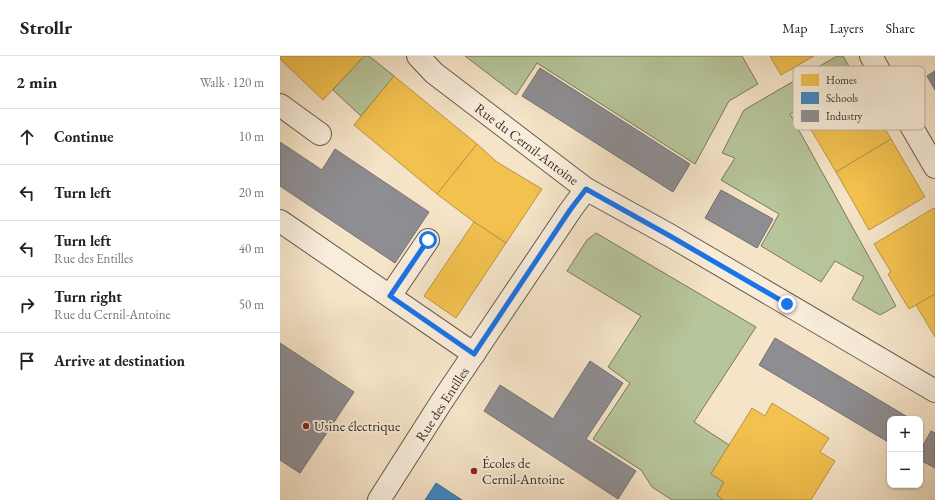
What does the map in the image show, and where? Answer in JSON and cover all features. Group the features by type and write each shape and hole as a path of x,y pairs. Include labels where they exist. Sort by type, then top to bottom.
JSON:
{"street":[{"name":"Rue du Cernil-Antoine","path":"418,56 434,73 586,189 677,240 935,391"},
{"path":"871,56 877,66"},
{"path":"280,105 320,134"},
{"path":"913,130 935,167"},
{"name":"Rue des Entilles","path":"379,500 442,402 570,210 586,189"},
{"path":"280,221 474,354"},
{"path":"390,296 428,240"}],"green space":[{"path":"364,56 369,56 394,76 361,116 333,90"},
{"path":"465,56 742,56 758,84 729,101 695,164 537,63 516,95"},
{"path":"837,56 843,56 849,66 820,66"},
{"path":"793,82 793,112 790,114 793,119 793,130 799,130 896,306 880,315 852,299 864,277 835,261 821,282 761,246 779,214 721,180 735,158 722,153 744,110"},
{"path":"596,233 756,327 694,422 729,445 711,474 724,482 717,495 724,500 672,500 652,487 641,470 593,439 630,383 608,367 641,316 567,271 587,240"}],"building: Homes":[{"path":"280,56 364,56 323,100 280,59"},
{"path":"770,56 814,56 797,66 793,66 793,68 781,75"},
{"path":"394,76 477,144 437,194 354,125"},
{"path":"811,130 886,130 891,139 836,172"},
{"path":"891,139 925,197 869,230 836,172"},
{"path":"477,144 497,162 542,189 506,243 474,222 437,194"},
{"path":"934,208 935,294 909,309 888,274 891,272 874,244"},
{"path":"474,222 506,243 456,318 424,296"},
{"path":"935,294 935,337 916,305"},
{"path":"772,403 829,438 820,452 835,461 811,500 724,500 717,495 724,482 711,474 752,408 765,416"}],"building: Schools":[{"path":"436,483 462,500 425,500"}],"building: Industry":[{"path":"540,68 690,164 673,192 522,96"},
{"path":"935,71 935,90 927,76"},
{"path":"280,142 322,170 335,149 429,212 395,263 280,186"},
{"path":"721,190 773,219 757,248 705,218"},
{"path":"775,338 906,416 887,416 887,441 759,365"},
{"name":"Usine électrique","path":"280,343 354,392 300,473 280,460"},
{"path":"590,361 623,383 586,439 636,471 618,499 484,411 500,385 553,419"},
{"path":"931,431 935,433 935,468 923,462 923,446"}],"place":[{"name":"Usine électrique","path":"306,426"},
{"name":"Écoles de Cernil-Antoine","path":"474,471"}],"route":[{"path":"428,240 390,296 474,354 570,210 586,189 787,304"}]}
